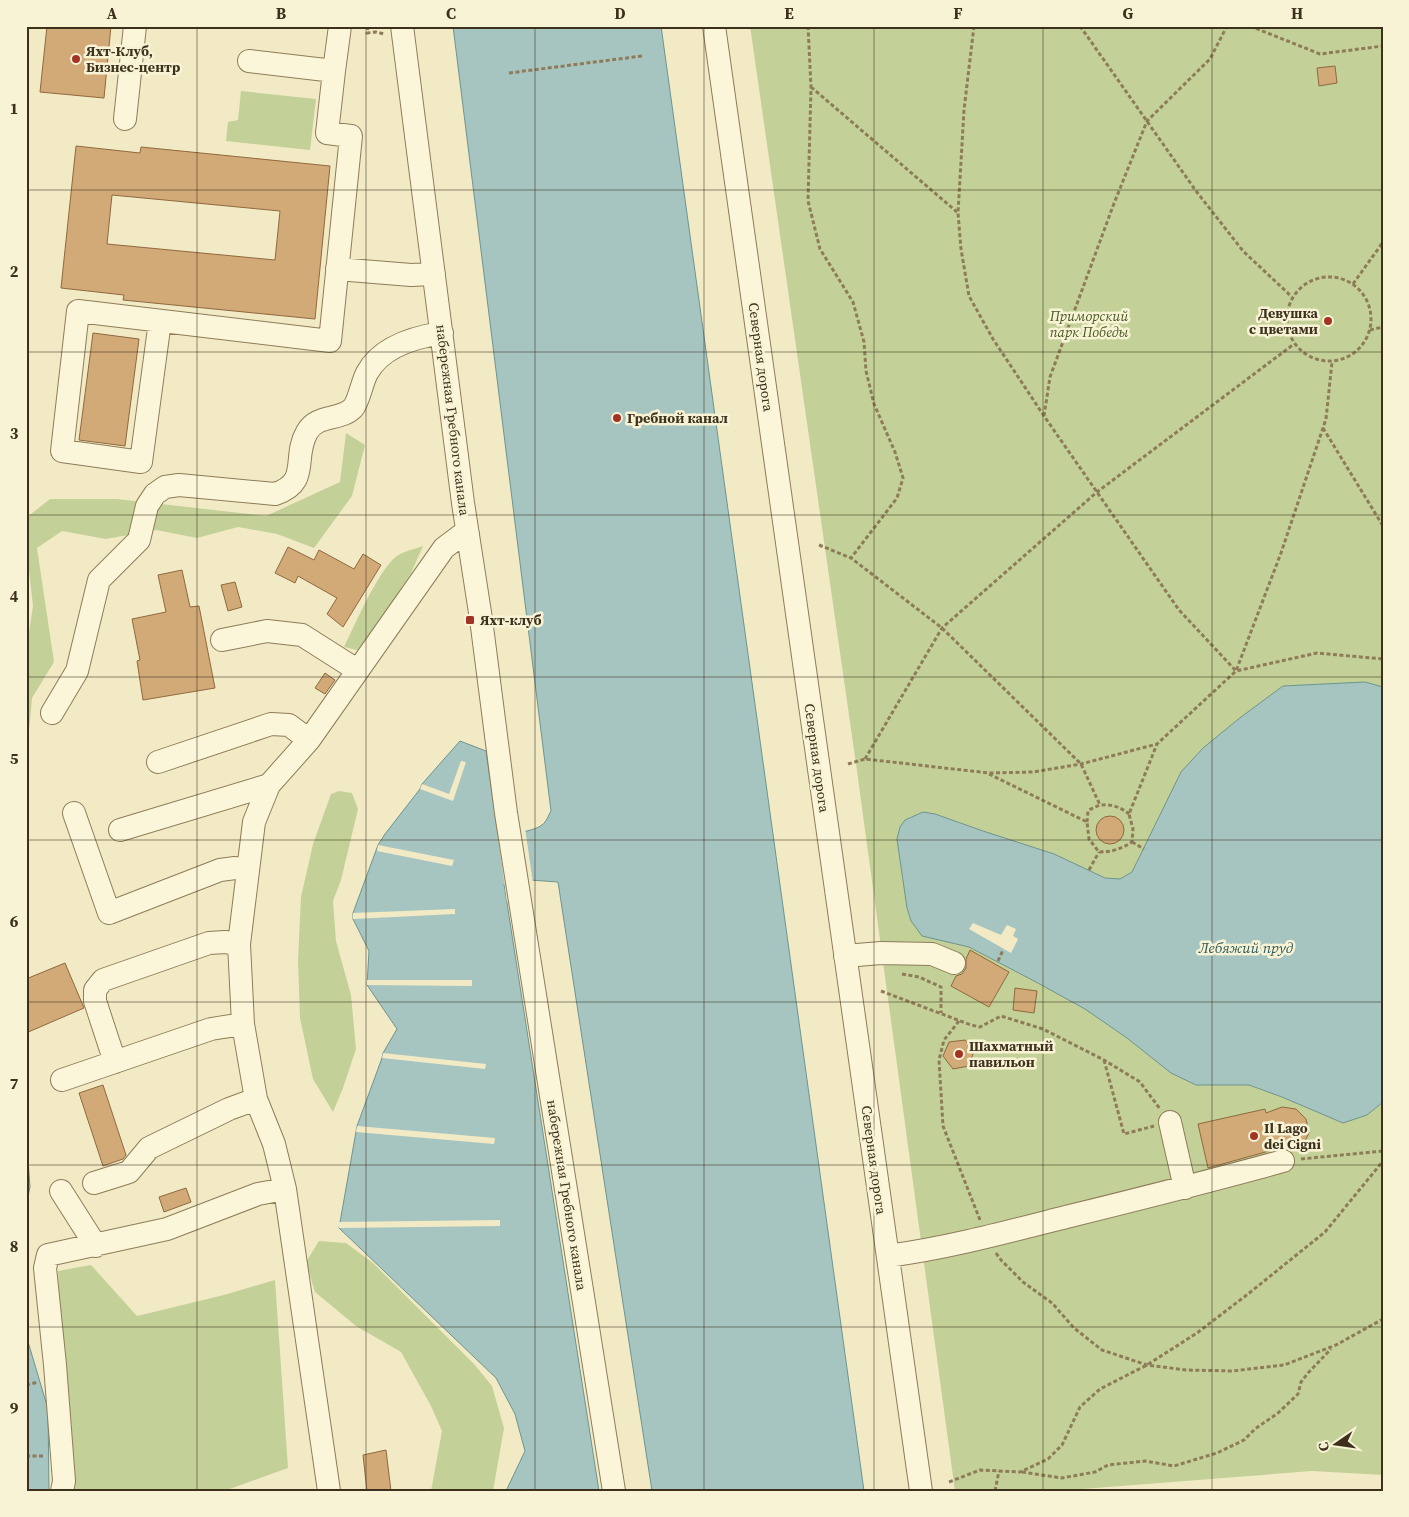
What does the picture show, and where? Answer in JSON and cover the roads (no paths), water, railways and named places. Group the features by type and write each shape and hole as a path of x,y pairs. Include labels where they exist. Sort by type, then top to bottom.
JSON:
{"street":[{"path":"124,119 135,26"},
{"path":"160,320 141,462 62,451 78,311 160,320 330,341 351,136 327,133 340,26"},
{"name":"Северная дорога","path":"714,26 853,955"},
{"name":"Северная дорога","path":"730,26 853,955 895,1255 921,1491"},
{"name":"набережная Гребного канала","path":"395,32 434,274 519,900 614,1491"},
{"path":"249,61 334,71"},
{"path":"337,269 411,275 434,274"},
{"path":"52,713 77,671 99,580 139,540 147,506 155,494 165,487 179,485 275,494 288,490 297,480 302,444 308,430 318,420 345,414 354,407 367,372 380,357 413,339 442,333"},
{"path":"329,1491 285,1189 274,1144 256,1100 243,1024 239,944 254,822 269,785 309,740 444,548 460,536 468,534"},
{"path":"222,640 267,631 302,635 357,670"},
{"path":"158,762 271,724 289,725 309,740"},
{"path":"120,830 269,785"},
{"path":"74,813 109,913 220,870 235,868 248,870"},
{"path":"115,1062 95,1001 95,990 103,980 209,943 225,942 239,944"},
{"path":"853,955 881,953 932,954 954,963"},
{"path":"62,1080 212,1029 243,1024"},
{"path":"94,1183 129,1172 149,1148 228,1109 256,1100"},
{"path":"1170,1122 1185,1188"},
{"path":"895,1255 987,1237 1185,1188 1283,1161"},
{"path":"62,1491 64,1481 45,1268 48,1255 167,1229 258,1194 285,1189"},
{"path":"61,1191 96,1246"},
{"name":"Северная дорога","path":"895,1255 942,1487"}],"water":[{"name":"Гребной канал","path":"453,26 661,26 864,1491 652,1491 558,882 530,880 504,884 599,1491 506,1491 525,1451 515,1414 496,1378 339,1228 357,1126 383,1053 397,1029 367,985 369,951 353,919 353,913 378,845 422,784 460,741 486,751 498,835 521,832 538,827 545,822 551,811"},
{"name":"Лебяжий пруд","path":"1365,682 1383,687 1383,1102 1367,1115 1343,1123 1249,1085 1196,1085 1171,1073 1127,1038 1085,1009 969,947 922,936 911,921 907,908 897,839 900,827 905,820 923,812 935,814 1054,854 1105,878 1120,879 1132,872 1181,772 1203,748 1241,717 1283,686"},
{"path":"26,1132 30,1187 26,1206"},
{"path":"26,1335 48,1409 49,1491 26,1491"}],"place":[{"name":"Яхт-Клуб, Бизнес-центр","path":"76,59"},
{"name":"Девушка с цветами","path":"1328,321"},
{"name":"Гребной канал","path":"617,418"},
{"name":"Яхт-клуб","path":"470,620"},
{"name":"Шахматный павильон","path":"959,1054"},
{"name":"Il Lago dei Cigni","path":"1254,1136"}],"park label":[{"name":"Приморский парк Победы","path":"1089,324"}]}
